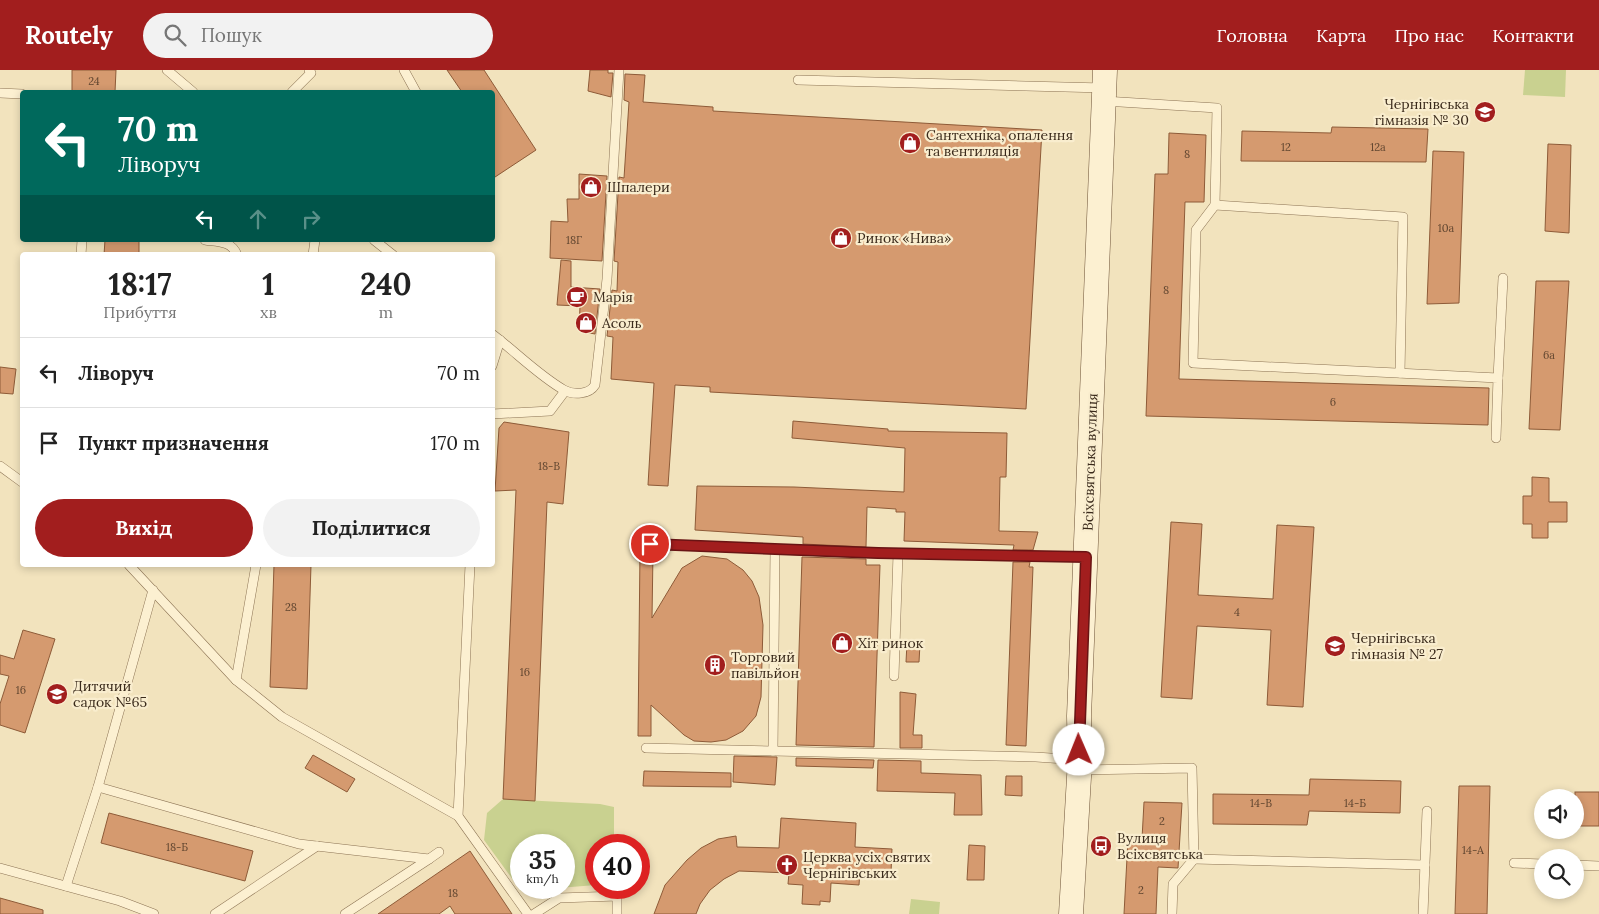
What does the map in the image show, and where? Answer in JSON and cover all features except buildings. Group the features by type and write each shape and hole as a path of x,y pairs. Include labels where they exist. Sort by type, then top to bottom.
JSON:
{"street":[{"name":"Всіхсвятська вулиця","path":"1071,914 1079,765 1079,716 1104,87"}],"lane":[{"path":"167,70 191,90"},
{"path":"294,90 311,73 309,70"},
{"path":"404,70 415,90"},
{"path":"496,337 565,391 586,393 591,391 595,385 608,271 619,70"},
{"path":"798,80 1104,87 1217,108 1215,205 1196,230 1193,363 1498,378"},
{"path":"0,93 20,94"},
{"path":"1215,205 1403,217 1400,373"},
{"path":"216,242 228,244 235,248 236,252"},
{"path":"377,242 389,252"},
{"path":"1496,438 1503,278"},
{"path":"495,414 550,411 565,391"},
{"path":"0,466 20,481"},
{"path":"650,544 898,554 1086,557"},
{"path":"773,751 775,549"},
{"path":"894,676 898,554"},
{"path":"131,567 236,680 282,717 458,816 528,914"},
{"path":"236,680 256,567"},
{"path":"458,816 470,567"},
{"path":"66,886 98,787 153,590"},
{"path":"646,748 773,751 1079,765 1192,768 1194,858 1173,884 1172,914"},
{"path":"98,787 299,844 428,859"},
{"path":"1423,914 1426,811"},
{"path":"215,914 317,846"},
{"path":"345,914 439,852"},
{"path":"1194,858 1425,865"},
{"path":"1514,863 1534,864"},
{"path":"1584,865 1599,866"},
{"path":"0,868 120,901 154,914"},
{"path":"534,914 559,898 617,896 618,914"}],"green space":[{"path":"1525,70 1566,70 1565,97 1523,95"},
{"path":"503,799 600,804 614,807 614,834 585,834 585,886 575,887 575,834 510,834 510,876 484,840 487,813"},
{"path":"911,899 940,902 939,914 909,914"}],"place":[{"name":"Чернігівська гімназія № 30","path":"1485,112"},
{"name":"Сантехніка, опалення та вентиляція","path":"910,143"},
{"name":"Шпалери","path":"591,187"},
{"name":"Ринок «Нива»","path":"841,238"},
{"name":"Марія","path":"577,297"},
{"name":"Асоль","path":"586,323"},
{"name":"Хіт ринок","path":"842,643"},
{"name":"Чернігівська гімназія № 27","path":"1335,646"},
{"name":"Торговий павільйон","path":"715,665"},
{"name":"Дитячий садок №65","path":"57,694"},
{"name":"Вулиця Всіхсвятська","path":"1101,846"},
{"name":"Церква усіх святих Чернігівських","path":"787,865"}],"route":[{"path":"650,544 878,553 1047,558 1086,557 1079,750"}]}
